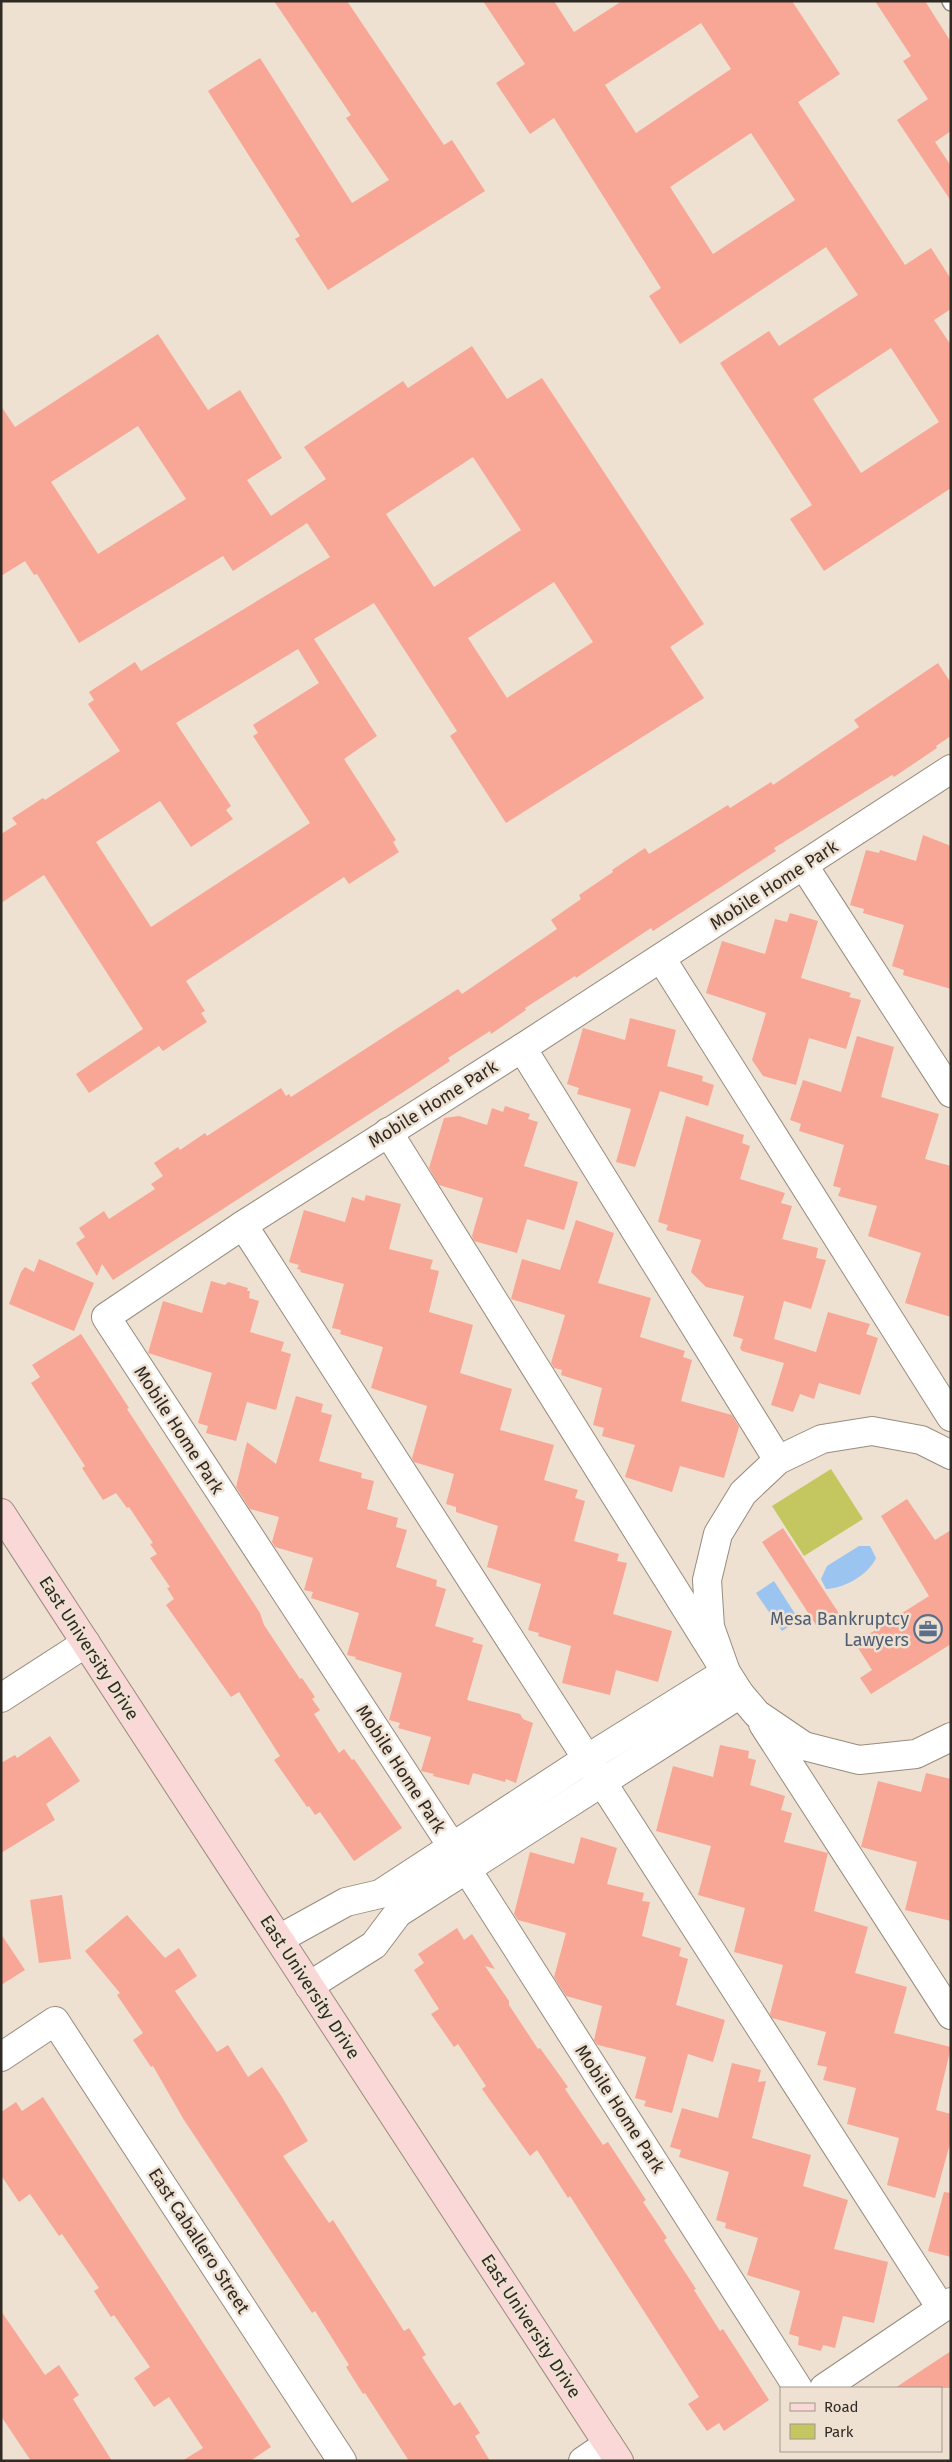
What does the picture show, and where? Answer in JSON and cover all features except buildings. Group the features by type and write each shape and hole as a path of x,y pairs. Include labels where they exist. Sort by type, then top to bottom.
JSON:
{"main road":[{"name":"East University Drive","path":"1,1513 613,2452"}],"street":[{"name":"Mobile Home Park","path":"797,2387 459,1858 106,1317 243,1225 950,773"},
{"path":"804,866 951,1093"},
{"path":"661,958 951,1417"},
{"path":"522,1048 778,1460"},
{"path":"388,1132 741,1694 951,2015"},
{"path":"243,1225 588,1758 946,2305 825,2387"},
{"path":"951,1455 921,1440 872,1432 822,1439 778,1460 743,1493 718,1534 707,1580 710,1627 741,1694 804,1746 859,1760 916,1754 951,1737"},
{"path":"1,1698 86,1643"},
{"path":"309,1986 374,1946 398,1912 459,1858 588,1758 741,1694"},
{"path":"278,1939 346,1902 380,1894 459,1858 603,1781 741,1694"},
{"name":"East Caballero Street","path":"1,2057 55,2021 342,2461"},
{"path":"583,2461 613,2452"}],"green space":[{"path":"831,1469 863,1519 804,1556 772,1506"}],"water":[{"path":"859,1546 870,1546 876,1558 872,1564 855,1580 841,1586 826,1589 821,1579 827,1566"},
{"path":"774,1581 799,1620 782,1631 756,1593"}],"place":[{"name":"Mesa Bankruptcy Lawyers","path":"928,1629"}]}
